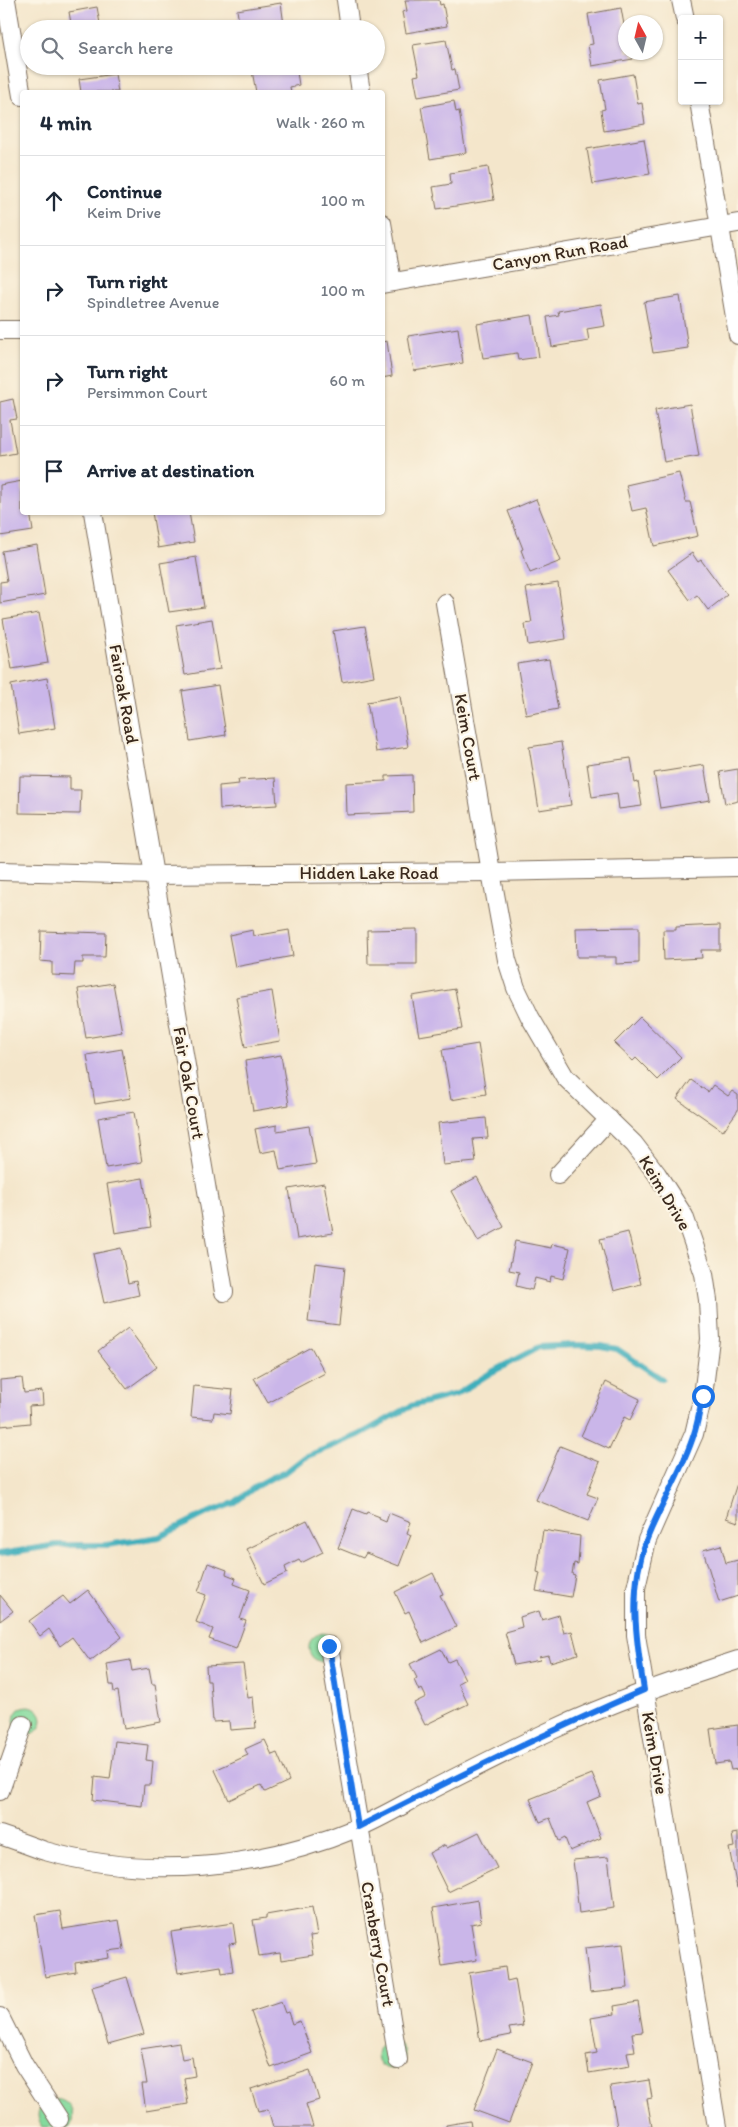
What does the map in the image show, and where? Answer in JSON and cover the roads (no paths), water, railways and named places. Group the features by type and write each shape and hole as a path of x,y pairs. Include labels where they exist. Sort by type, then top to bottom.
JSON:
{"street":[{"path":"6,0 21,90"},
{"path":"346,0 349,20"},
{"path":"681,0 684,15"},
{"path":"358,75 361,90"},
{"path":"700,105 738,334"},
{"name":"Canyon Run Road","path":"387,283 738,223"},
{"path":"385,259 387,283"},
{"path":"0,330 20,330"},
{"name":"Fairoak Road","path":"94,515 154,875"},
{"name":"Keim Court","path":"445,602 491,872"},
{"name":"Hidden Lake Road","path":"0,871 154,875 491,872 738,867"},
{"name":"Keim Drive","path":"491,872 508,960 516,988 530,1017 565,1077 640,1151 684,1216 700,1261 708,1300 710,1339 703,1396 694,1434 646,1540 636,1588 636,1635 718,2127"},
{"name":"Fair Oak Court","path":"154,875 224,1292"},
{"path":"558,1175 608,1119"},
{"name":"Cranberry Court","path":"329,1646 398,2060"},
{"path":"0,1835 45,1851 98,1862 144,1867 196,1867 247,1861 284,1853 321,1842 358,1827 552,1730 644,1690 738,1660"},
{"path":"0,1791 22,1725"},
{"path":"0,2017 24,2065 58,2119"}],"waterway":[{"path":"0,1554 57,1545 107,1545 159,1537 205,1514 234,1503 256,1486 286,1472 305,1457 359,1435 411,1406 457,1394 492,1372 539,1347 574,1345 601,1346 617,1349 662,1379"}]}
